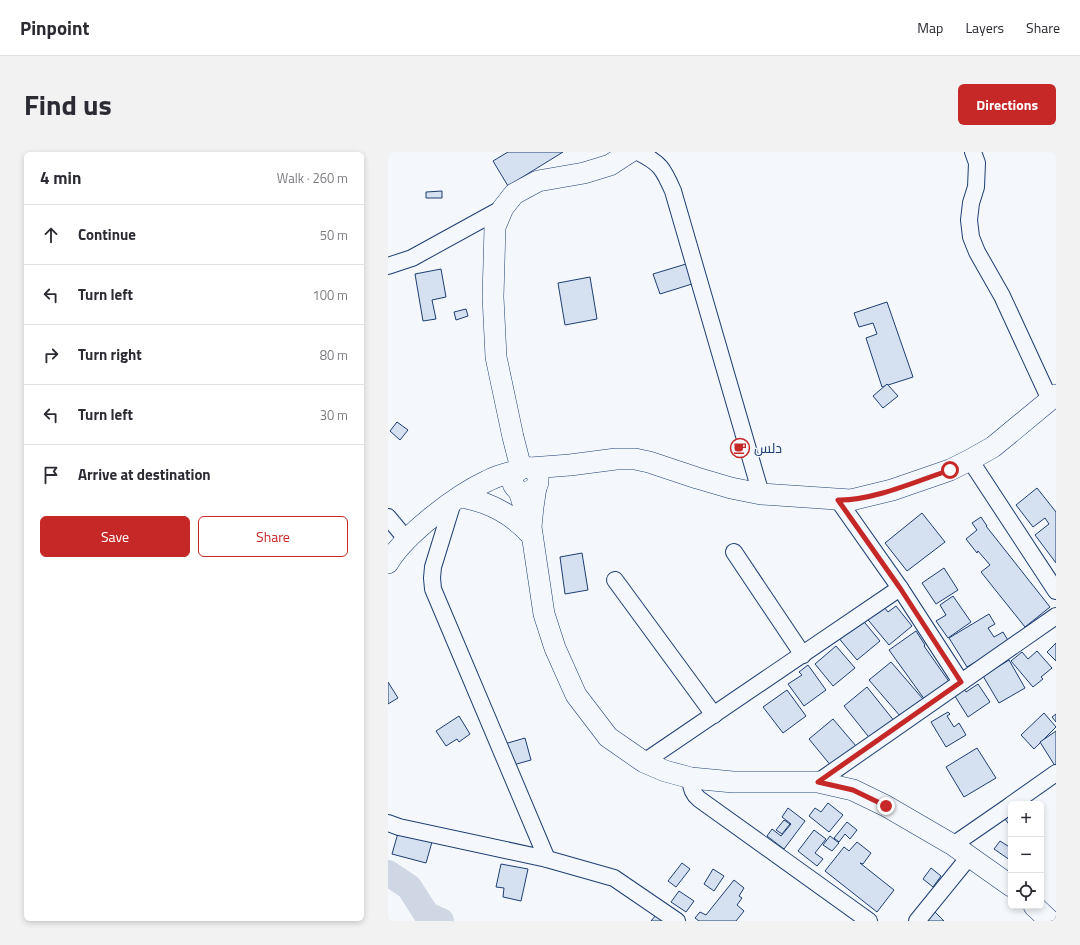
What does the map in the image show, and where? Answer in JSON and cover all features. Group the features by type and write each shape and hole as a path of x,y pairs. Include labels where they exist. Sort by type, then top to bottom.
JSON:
{"main road":[{"path":"630,152 610,164 584,173 538,181 514,194 503,208 495,227 493,298 496,357 512,437 525,480 544,614 555,648 576,695 608,737 644,762 665,772 691,778 733,782 818,782 853,790 886,806 961,851 1008,884"},
{"path":"388,563 407,540 429,520 461,497 553,473 570,465 616,459 635,459 724,486 761,494 838,500 851,500 892,490 950,470 993,447 1053,397"},
{"path":"461,497 488,503 512,516 532,531"},
{"path":"1037,909 1050,921"}],"street":[{"path":"638,152 652,159 664,171 673,191 761,494"},
{"path":"973,152 977,164 976,187 970,203 969,220 971,237 1053,397"},
{"path":"388,266 412,258 503,208"},
{"path":"970,460 1056,590"},
{"path":"461,497 433,567 433,589 547,859"},
{"path":"838,500 900,588 961,682"},
{"path":"388,517 407,540"},
{"path":"734,552 803,655"},
{"path":"615,580 714,715"},
{"path":"644,762 900,588"},
{"path":"818,782 1056,616"},
{"path":"1015,801 1056,773"},
{"path":"691,778 691,788 695,796 869,921"},
{"path":"917,921 961,851 1008,807"},
{"path":"388,823 399,827 547,859 614,878 677,921"}],"building":[{"path":"508,152 563,152 508,186 493,161"},
{"path":"442,191 442,198 426,198 426,192"},
{"path":"686,264 692,284 660,294 653,274"},
{"path":"441,269 446,297 432,300 436,319 423,321 415,274"},
{"path":"590,277 597,319 565,325 558,283"},
{"path":"887,302 913,377 882,387 866,338 877,334 873,323 859,327 854,313"},
{"path":"466,309 468,316 456,320 454,312"},
{"path":"887,384 898,396 883,408 873,396"},
{"path":"397,422 408,430 400,440 390,431"},
{"path":"1037,488 1056,512 1056,563 1035,535 1049,524 1045,518 1033,527 1016,505"},
{"path":"922,513 945,542 907,571 885,543"},
{"path":"981,517 986,526 1050,607 1025,627 981,572 990,565 978,551 977,553 966,539 977,530 972,523"},
{"path":"582,553 588,590 565,594 560,557"},
{"path":"944,568 958,590 936,604 922,583"},
{"path":"953,596 971,622 948,638 936,621 946,615 940,605"},
{"path":"880,602 888,612 896,606 912,626 889,645 864,615"},
{"path":"989,614 995,624 988,628 994,637 1003,632 1009,642 967,667 949,638"},
{"path":"860,617 880,641 857,660 837,636"},
{"path":"916,631 925,645 924,646 950,683 925,700 889,650"},
{"path":"1056,643 1056,661 1047,652"},
{"path":"836,646 855,668 833,686 815,664"},
{"path":"1037,651 1052,668 1041,677 1043,679 1033,687 1011,661 1022,652 1028,659"},
{"path":"1009,660 1025,688 999,703 983,676"},
{"path":"891,662 923,699 901,717 869,680"},
{"path":"808,665 826,690 804,706 788,684 802,675 799,672"},
{"path":"388,682 398,698 388,704"},
{"path":"978,684 990,702 968,717 953,693 962,686 966,692"},
{"path":"867,687 895,722 872,741 844,706"},
{"path":"787,690 806,716 783,733 763,707"},
{"path":"948,712 950,714 947,716 954,727 959,723 966,735 946,747 931,722"},
{"path":"1044,713 1056,727 1034,749 1021,735"},
{"path":"1056,714 1056,722 1052,717"},
{"path":"459,716 470,734 459,742 457,739 446,746 436,731"},
{"path":"833,719 856,746 832,767 809,739"},
{"path":"1056,731 1056,765 1055,766 1040,742"},
{"path":"525,738 531,760 506,767 501,745"},
{"path":"977,748 996,778 964,797 946,767"},
{"path":"828,803 843,815 829,832 809,816 815,808 821,812"},
{"path":"788,808 805,821 784,849 767,836 772,829 781,836 791,824 782,817"},
{"path":"784,820 790,824 782,834 776,830"},
{"path":"847,822 857,830 850,839 845,834 839,842 834,838"},
{"path":"814,830 826,839 815,853 823,859 817,866 798,851"},
{"path":"398,833 432,842 426,863 392,854"},
{"path":"830,836 839,843 832,851 823,845"},
{"path":"1000,841 1008,846 1008,859 994,849"},
{"path":"857,842 871,853 863,864 860,863 894,890 877,912 825,871 844,847 849,851"},
{"path":"682,863 690,869 676,887 668,881"},
{"path":"501,864 528,869 521,901 503,897 504,888 496,887"},
{"path":"931,868 941,876 933,887 923,879"},
{"path":"713,869 724,876 714,891 704,884"},
{"path":"734,880 744,888 739,896 742,898 737,905 744,911 736,921 699,921 695,918 700,912 706,915"},
{"path":"679,891 694,901 686,912 671,902"},
{"path":"935,912 944,921 926,921"},
{"path":"656,915 663,921 651,921"}],"waterway":[{"path":"388,873 409,887 427,915 441,921"}],"place":[{"name":"دلس","path":"740,448"}],"route":[{"path":"886,806 853,790 818,782 961,682 900,588 838,500 851,500 892,490 950,470"}]}
